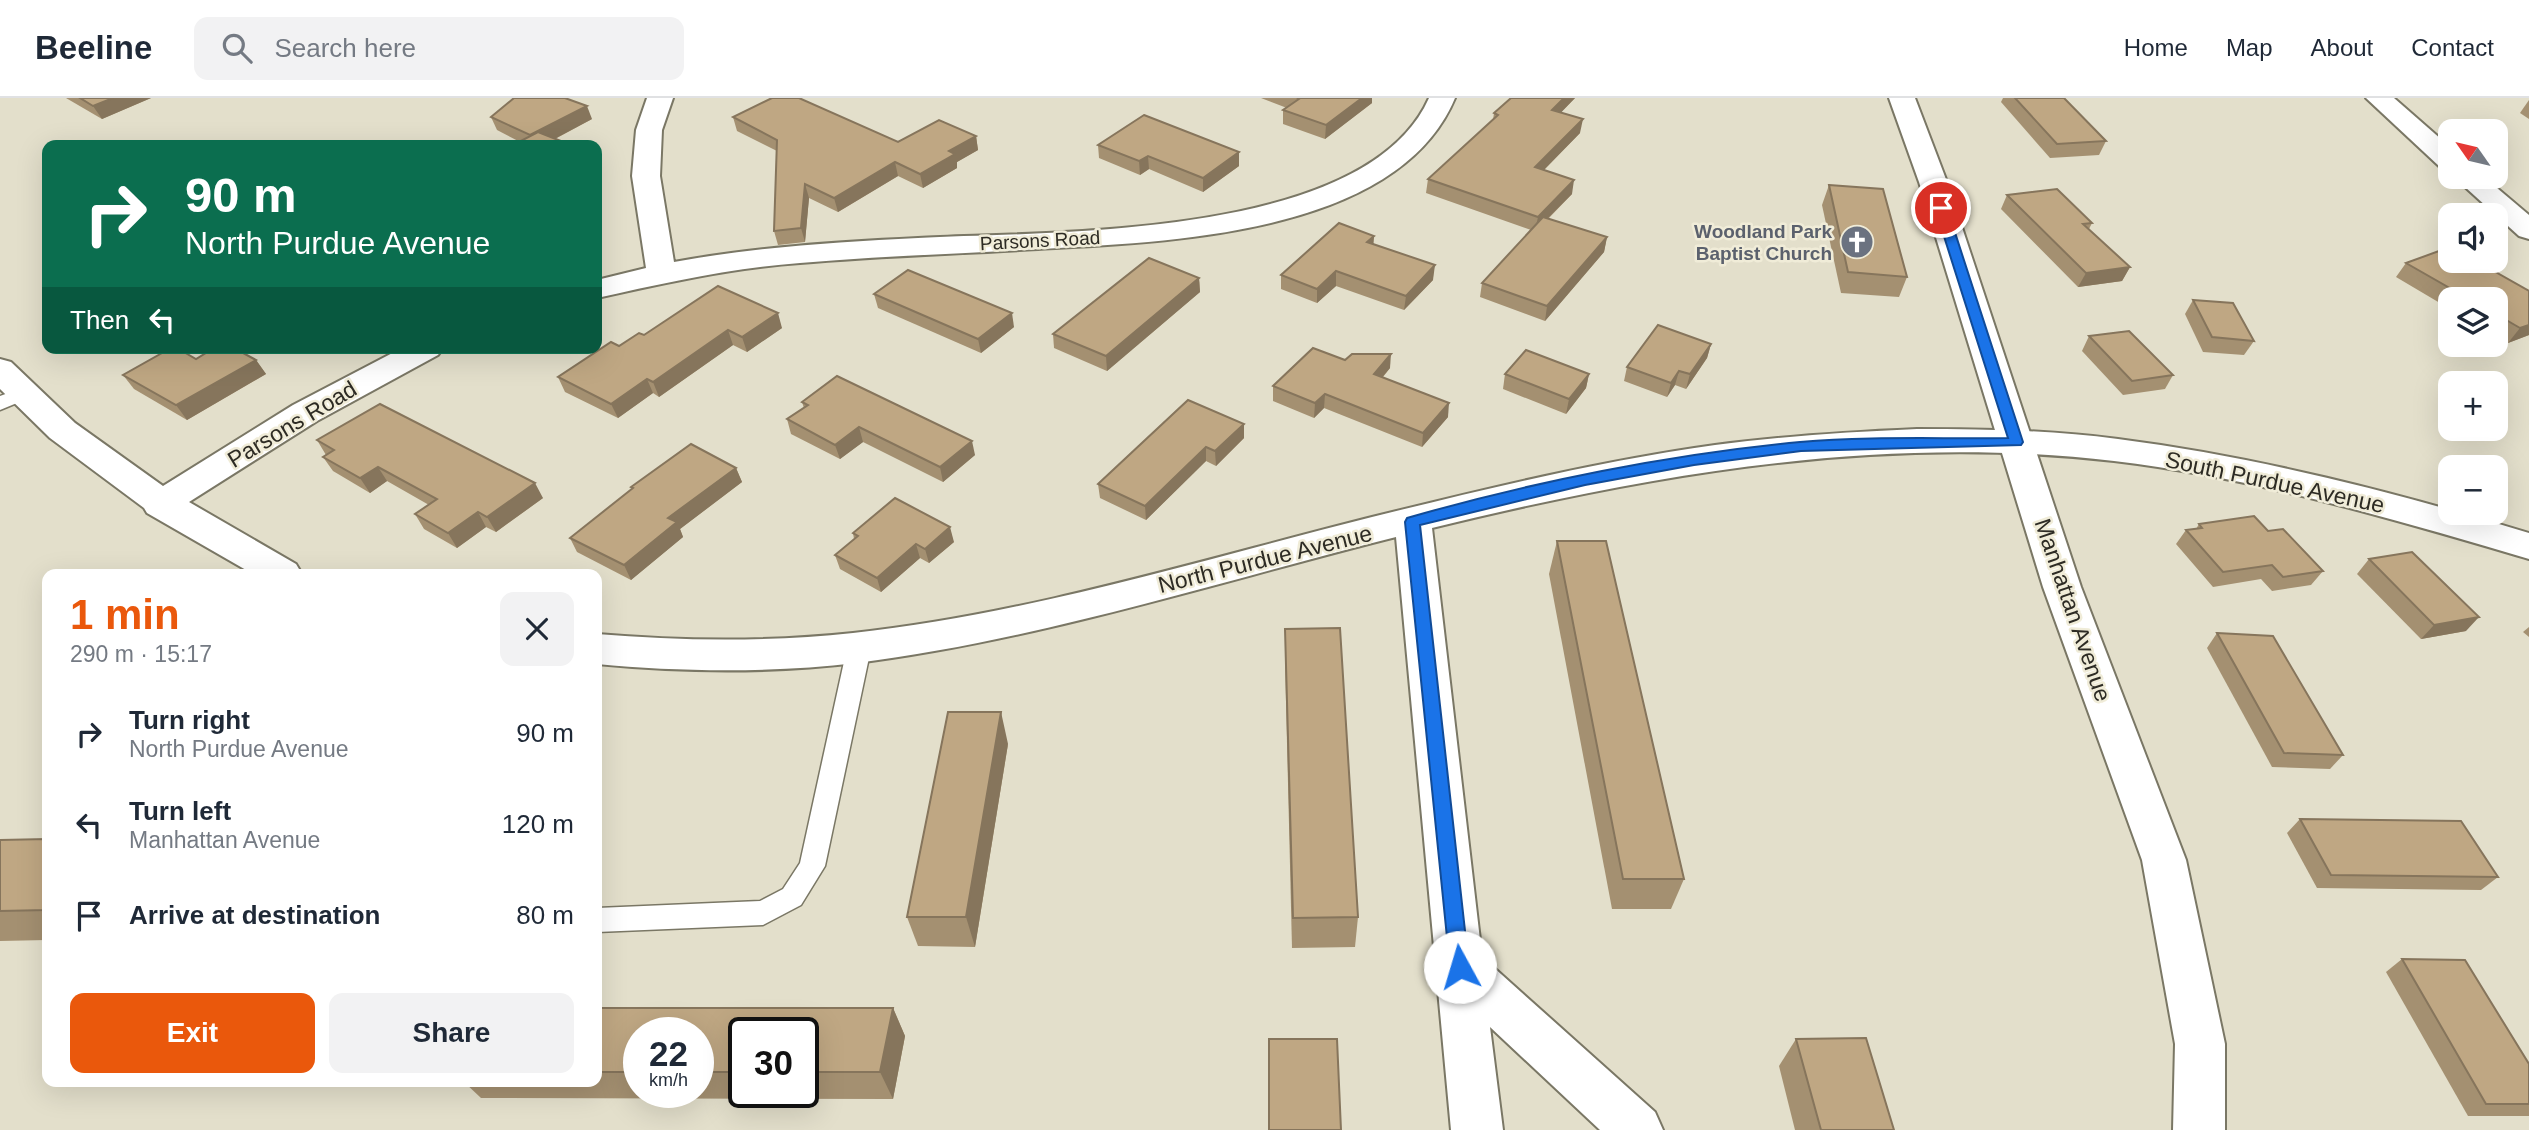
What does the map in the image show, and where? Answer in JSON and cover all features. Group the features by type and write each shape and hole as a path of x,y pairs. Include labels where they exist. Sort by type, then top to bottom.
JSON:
{"street":[{"path":"660,98 649,130 646,176 661,271"},
{"name":"Parsons Road","path":"602,288 661,271 802,254 1146,234 1243,221 1318,200 1374,171 1404,149 1428,125 1442,98"},
{"name":"Manhattan Avenue","path":"1902,98 1933,182 2062,587 2164,860 2200,1044 2199,1130"},
{"path":"2379,98 2438,150"},
{"path":"2482,189 2529,230"},
{"name":"Parsons Road","path":"160,504 305,413 416,354"},
{"path":"7,389 160,504 274,569"},
{"name":"North Purdue Avenue","path":"602,649 648,654 732,654 859,648 990,627 1585,480 1694,460 1801,446 2016,442"},
{"name":"South Purdue Avenue","path":"2016,442 2113,450 2214,466 2367,499 2529,546"},
{"path":"1413,522 1478,1130"},
{"path":"1460,967 1637,1130"}],"lane":[{"path":"602,920 763,913 792,897 812,866 859,648"}],"building":[{"path":"80,98 113,98 93,106"},
{"path":"514,98 565,98 587,106 530,135 491,117"},
{"path":"772,98 799,98 898,142 939,120 976,136 949,151 955,154 920,174 895,162 834,198 805,184 801,228 774,231 777,140 733,117"},
{"path":"1297,98 1362,98 1326,125 1283,110 1299,99"},
{"path":"1511,98 1564,98 1552,110 1583,119 1535,167 1574,180 1538,217 1428,179 1498,115 1494,113"},
{"path":"2015,98 2064,98 2106,141 2057,144"},
{"path":"1144,115 1239,152 1203,178 1148,156 1139,161 1098,145"},
{"path":"538,132 558,140 523,140"},
{"path":"1829,185 1883,189 1907,277 1848,272"},
{"path":"2057,189 2092,223 2083,224 2130,267 2086,273 2007,195"},
{"path":"1543,217 1607,237 1547,306 1482,283"},
{"path":"1339,223 1374,236 1367,242 1435,265 1406,296 1336,271 1317,289 1281,275"},
{"path":"2438,251 2438,273 2497,273 2529,291 2529,325 2520,328 2508,321 2508,287 2448,287 2406,263"},
{"path":"1149,258 1199,278 1106,356 1053,334"},
{"path":"908,270 1012,313 978,339 874,294"},
{"path":"718,286 778,313 742,337 728,330 653,382 647,379 611,404 558,377 593,354 602,354 602,348 611,342 619,346 639,333 644,335"},
{"path":"2193,300 2233,303 2254,341 2212,337"},
{"path":"1658,325 1711,344 1690,374 1679,371 1671,383 1627,367"},
{"path":"2129,331 2173,375 2132,381 2089,336"},
{"path":"1313,348 1345,360 1352,354 1391,354 1374,374 1449,403 1423,433 1325,394 1315,403 1273,386"},
{"path":"1526,350 1589,374 1569,399 1505,374"},
{"path":"160,354 187,354 196,359 204,354 245,354 256,360 176,405 123,375"},
{"path":"837,376 972,441 940,467 859,427 835,445 787,419 808,405 802,402"},
{"path":"1188,400 1244,424 1215,451 1206,447 1145,506 1098,484"},
{"path":"380,404 535,483 487,517 478,512 448,533 415,514 437,499 378,467 360,478 323,457 334,450 317,440"},
{"path":"691,444 736,468 668,518 677,522 624,565 570,538 633,488 631,487"},
{"path":"895,498 950,527 925,549 916,544 877,578 835,555 858,536 853,533"},
{"path":"2254,516 2268,531 2283,529 2323,571 2283,577 2272,565 2223,572 2186,530 2202,528 2199,524"},
{"path":"1557,541 1606,541 1684,879 1623,879"},
{"path":"2412,552 2479,617 2434,625 2369,559"},
{"path":"1340,628 1358,917 1293,918 1285,629"},
{"path":"2217,633 2273,636 2343,755 2284,753"},
{"path":"948,712 1001,712 966,917 907,917"},
{"path":"2300,819 2461,821 2498,877 2331,875"},
{"path":"42,839 42,910 0,911 0,840"},
{"path":"2402,959 2465,960 2529,1064 2529,1104 2486,1104"},
{"path":"602,1008 893,1008 880,1072 819,1072 819,1017 728,1017 728,1072 714,1072 714,1017 623,1017 623,1072 602,1072"},
{"path":"1866,1038 1894,1130 1821,1130 1796,1039"},
{"path":"1269,1039 1337,1039 1341,1130 1269,1130"}],"place":[{"name":"Woodland Park Baptist Church","path":"1857,242"}],"route":[{"path":"1460,967 1413,522 1585,480 1694,460 1801,446 2016,442 1941,208"}]}
